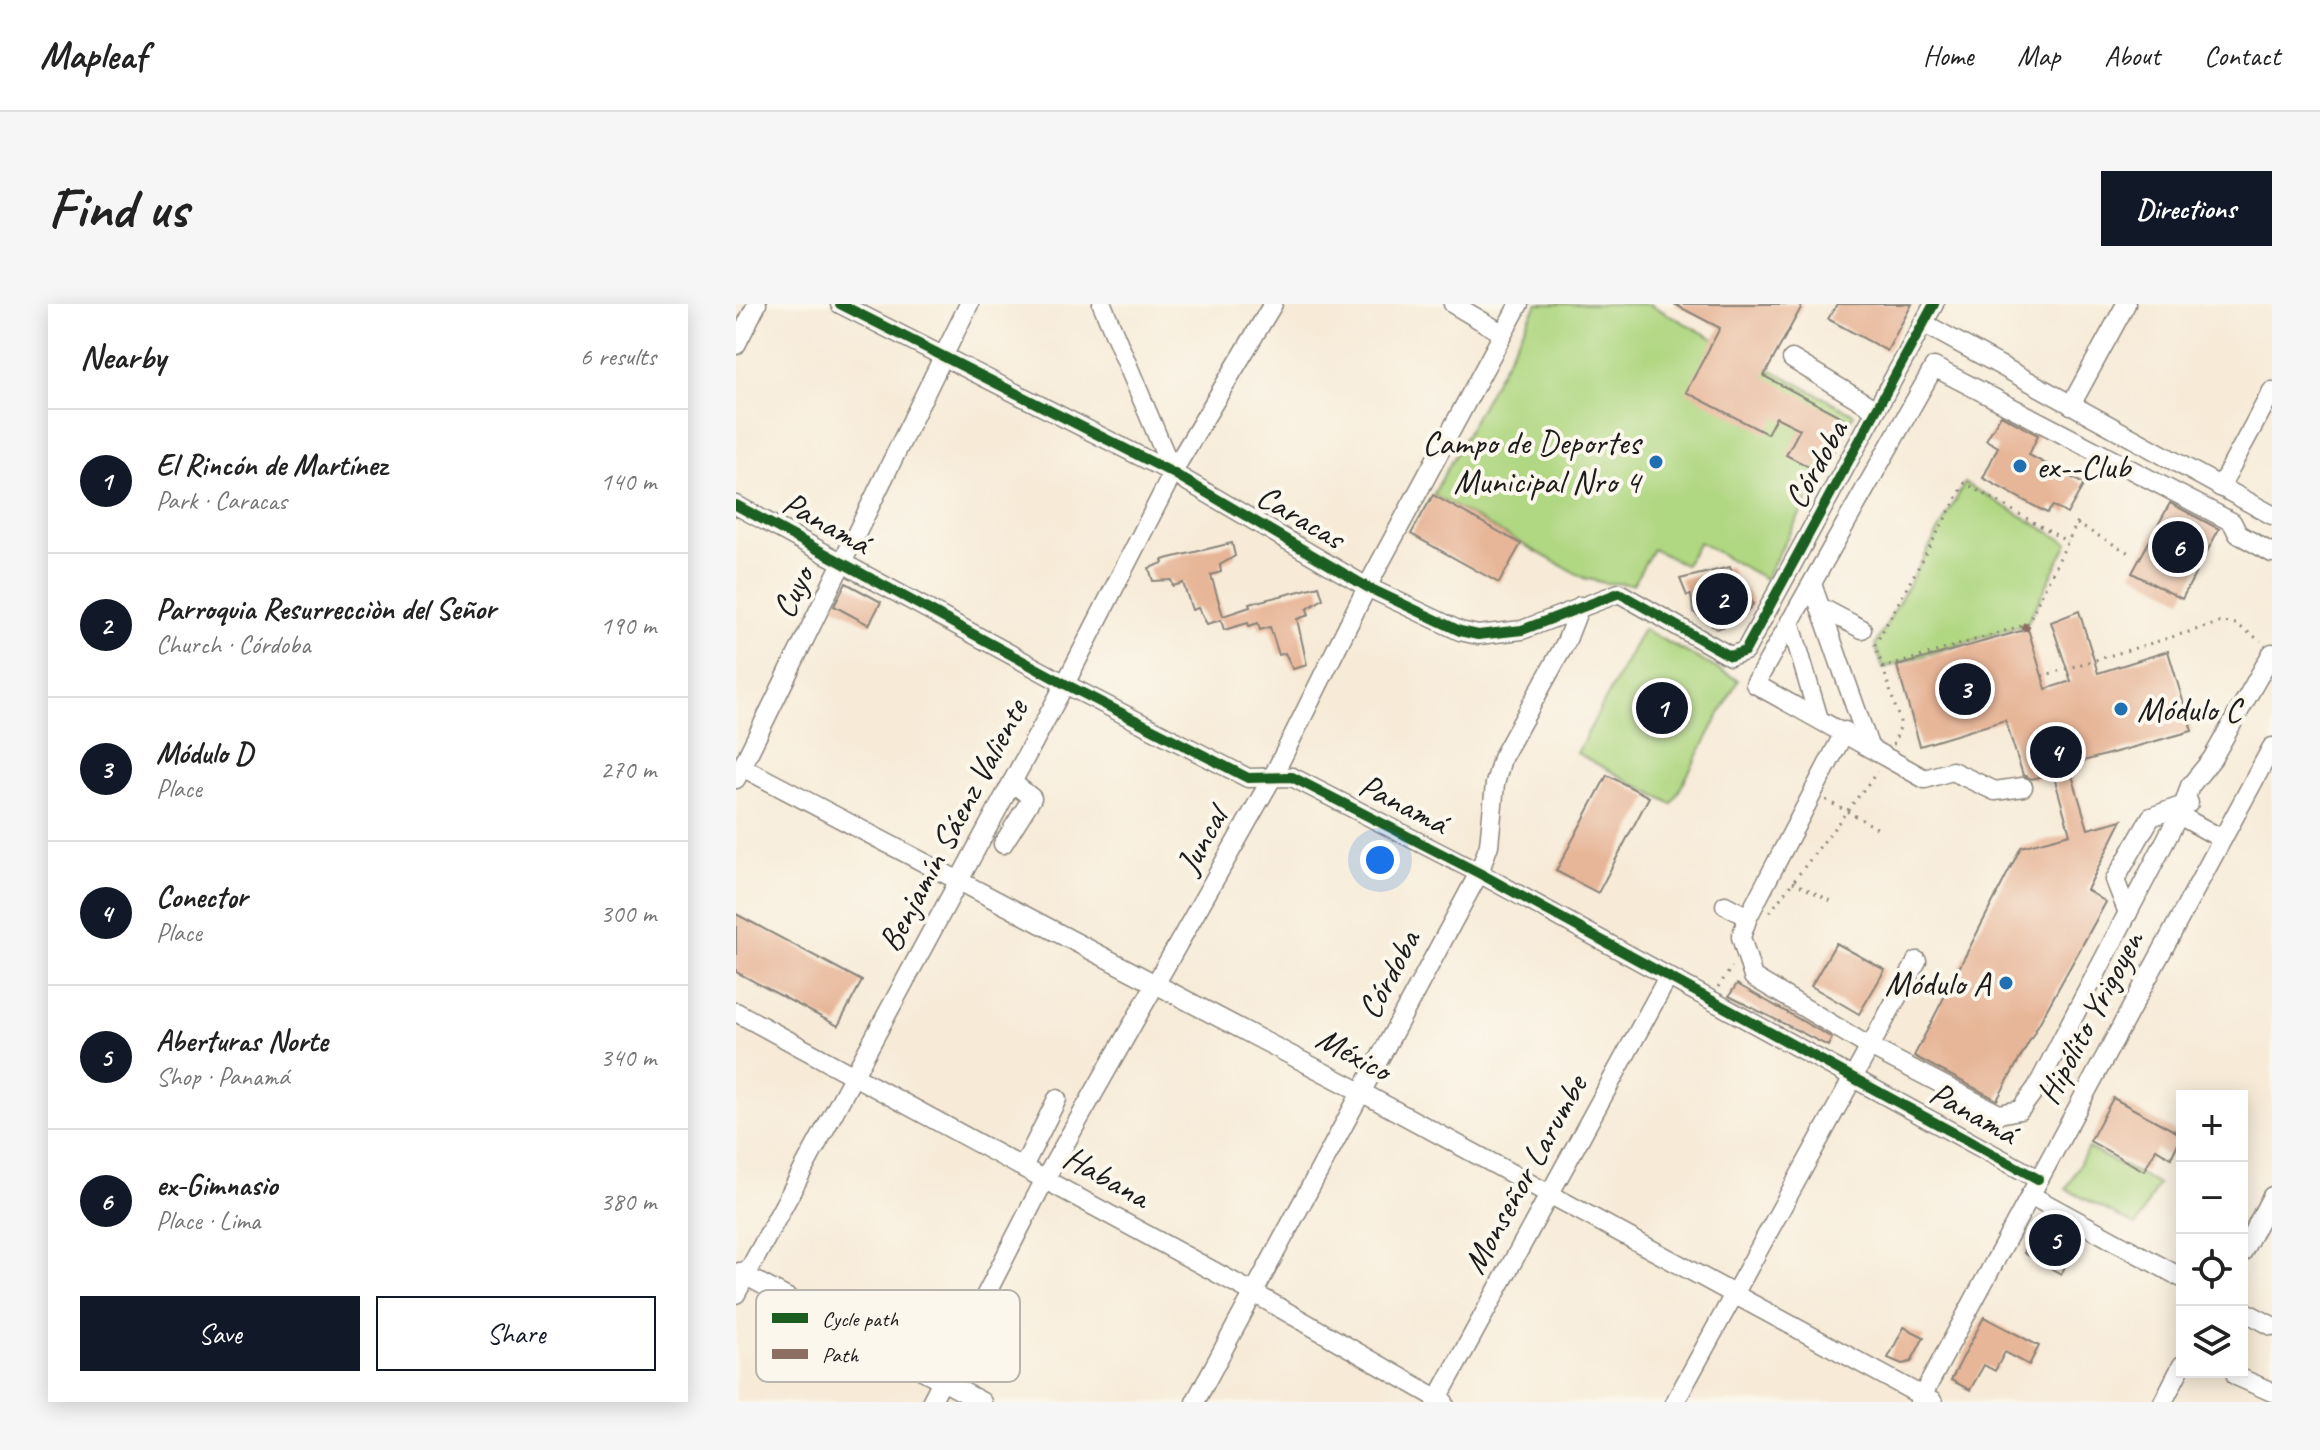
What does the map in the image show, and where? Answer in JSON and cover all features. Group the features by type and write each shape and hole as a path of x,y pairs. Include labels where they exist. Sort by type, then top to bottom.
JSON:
{"street":[{"path":"736,345 757,304"},
{"name":"Caracas","path":"840,304 1173,473 1367,587 1460,631 1478,635 1522,630 1619,593 1730,656 1745,651"},
{"name":"Cuyo","path":"739,773 969,304"},
{"path":"1102,304 1173,473"},
{"name":"Benjamín Sáenz Valiente","path":"736,1294 741,1273 853,1077 1065,684 1173,473 1273,304"},
{"path":"1453,304 1502,333"},
{"name":"Juncal","path":"988,1290 1045,1179 1272,778 1367,587 1519,304"},
{"name":"Córdoba","path":"1745,651 1934,304"},
{"path":"2071,405 2126,304"},
{"path":"1923,323 2272,515"},
{"path":"1792,359 1876,410"},
{"path":"2023,787 1995,791 1952,771 1925,779 1845,731 1755,684 1934,367 2232,522 2238,534 2272,553"},
{"path":"2220,487 2272,391"},
{"name":"Panamá","path":"736,505 1065,684 1248,778 1292,777 1479,873 1847,1074 2176,1274"},
{"path":"1812,584 1869,746"},
{"name":"Córdoba","path":"1195,1402 1479,873 1489,845 1495,784 1502,758 1566,642 1580,606"},
{"path":"1820,607 1862,629"},
{"path":"1790,621 1818,716"},
{"path":"1845,731 1748,917 1741,937 1753,977 1864,1044 1999,1114 2020,1110 2037,1087 2179,815 2200,792 2212,759 2272,651"},
{"name":"Hipólito Yrigoyen","path":"1925,1400 2034,1187 2272,747"},
{"name":"México","path":"739,773 959,878 1156,986 1734,1292 1925,1400"},
{"path":"1003,844 1032,796 1012,782"},
{"path":"2128,913 2115,880 2151,817 2179,815 2220,843"},
{"path":"1725,905 1748,917"},
{"path":"1675,1402 1847,1074 1917,961"},
{"name":"Monseñor Larumbe","path":"1439,1401 1668,977"},
{"name":"Habana","path":"736,1012 1252,1292 1439,1401"},
{"path":"1023,1167 1057,1099"},
{"path":"2248,1242 2272,1196"},
{"path":"741,1273 773,1290"},
{"path":"2248,1313 2272,1326"},
{"path":"2163,1402 2176,1377"},
{"path":"2240,1378 2272,1392"},
{"name":"Juncal","path":"931,1402 941,1382"},
{"path":"946,1382 982,1402"}],"path":[{"path":"1767,917 1888,757 1901,725 1875,645 1965,483 2068,542"},
{"path":"1883,668 2027,624 2078,522 2131,554"},
{"path":"2042,676 2222,622 2236,624 2272,651"},
{"path":"1812,793 1877,828"},
{"path":"1793,882 1835,903"},
{"path":"1709,999 1745,949"}],"green space":[{"name":"Campo de Deportes Municipal Nro 4","path":"1537,304 1649,304 1854,414 1765,579 1699,542 1685,565 1653,549 1633,584 1605,583 1584,578 1433,495"},
{"path":"1965,483 2068,543 2027,624 1883,668 1875,645"},
{"path":"1643,629 1738,680 1672,804 1577,753"},
{"path":"2088,1148 2158,1184 2136,1226 2066,1189"}],"building":[{"path":"1674,304 1803,304 1764,376 1849,421 1830,457 1823,453 1815,470 1786,455 1800,429 1776,417 1767,434 1686,392 1720,328"},
{"path":"1837,304 1912,304 1887,351 1828,319"},
{"name":"ex--Club","path":"2001,415 2038,435 2029,455 2084,484 2067,514 2053,506 2047,513 1983,478 1998,447 1986,440"},
{"path":"1433,495 1521,544 1499,583 1411,534"},
{"path":"2170,503 2219,529 2182,599 2132,573"},
{"path":"1232,543 1235,556 1220,565 1221,572 1211,575 1223,616 1250,607 1249,604 1319,586 1323,599 1307,609 1309,615 1297,619 1307,665 1293,669 1285,653 1279,655 1270,627 1260,630 1258,623 1249,626 1248,623 1224,630 1221,620 1207,624 1198,608 1192,610 1183,583 1173,586 1171,580 1153,581 1149,568 1163,563 1162,560"},
{"path":"1730,567 1736,582 1747,592 1753,604 1739,621 1717,629 1693,612 1691,595 1687,596 1680,579"},
{"path":"846,583 881,602 869,625 834,606"},
{"path":"2079,611 2098,673 2168,651 2192,731 2069,765 2088,829 2122,820 2087,890 2106,902 1997,1100 1914,1056 2021,847 2070,834 2053,773 2032,779 2023,775 2005,720 1920,746 1897,666 2028,629 2046,689 2071,681 2051,622"},
{"path":"1607,775 1649,797 1598,893 1556,871"},
{"path":"736,914 862,981 838,1026 736,972"},
{"path":"1836,943 1885,970 1859,1014 1811,986"},
{"path":"1737,984 1832,1038 1828,1046 1729,996"},
{"path":"2113,1098 2176,1132 2176,1148 2171,1158 2156,1149 2144,1171 2090,1141"},
{"path":"2041,1220 2079,1242 2061,1274 2024,1253"},
{"path":"1984,1317 2039,1346 2029,1365 2005,1352 1995,1371 1984,1365 1970,1390 1951,1380"},
{"path":"1904,1327 1924,1337 1911,1362 1902,1364 1888,1358"}],"marked path":[{"path":"2024,630 2027,624"}],"cycle path":[{"path":"840,304 1173,473 1367,587 1460,631 1478,635 1522,630 1619,593 1730,656 1745,651 1934,304"},
{"path":"736,505 1065,684 1248,778 1292,777 1479,873 2038,1179"}],"place":[{"name":"Campo de Deportes Municipal Nro 4","path":"1656,462"},
{"name":"ex--Club","path":"2020,466"},
{"name":"ex-Gimnasio","path":"2178,547"},
{"name":"Parroquia Resurrecciòn del Señor","path":"1722,599"},
{"name":"Módulo D","path":"1965,689"},
{"name":"El Rincón de Martínez","path":"1662,708"},
{"name":"Módulo C","path":"2121,709"},
{"name":"Conector","path":"2056,752"},
{"name":"Módulo A","path":"2006,983"},
{"name":"Aberturas Norte","path":"2055,1240"}]}
